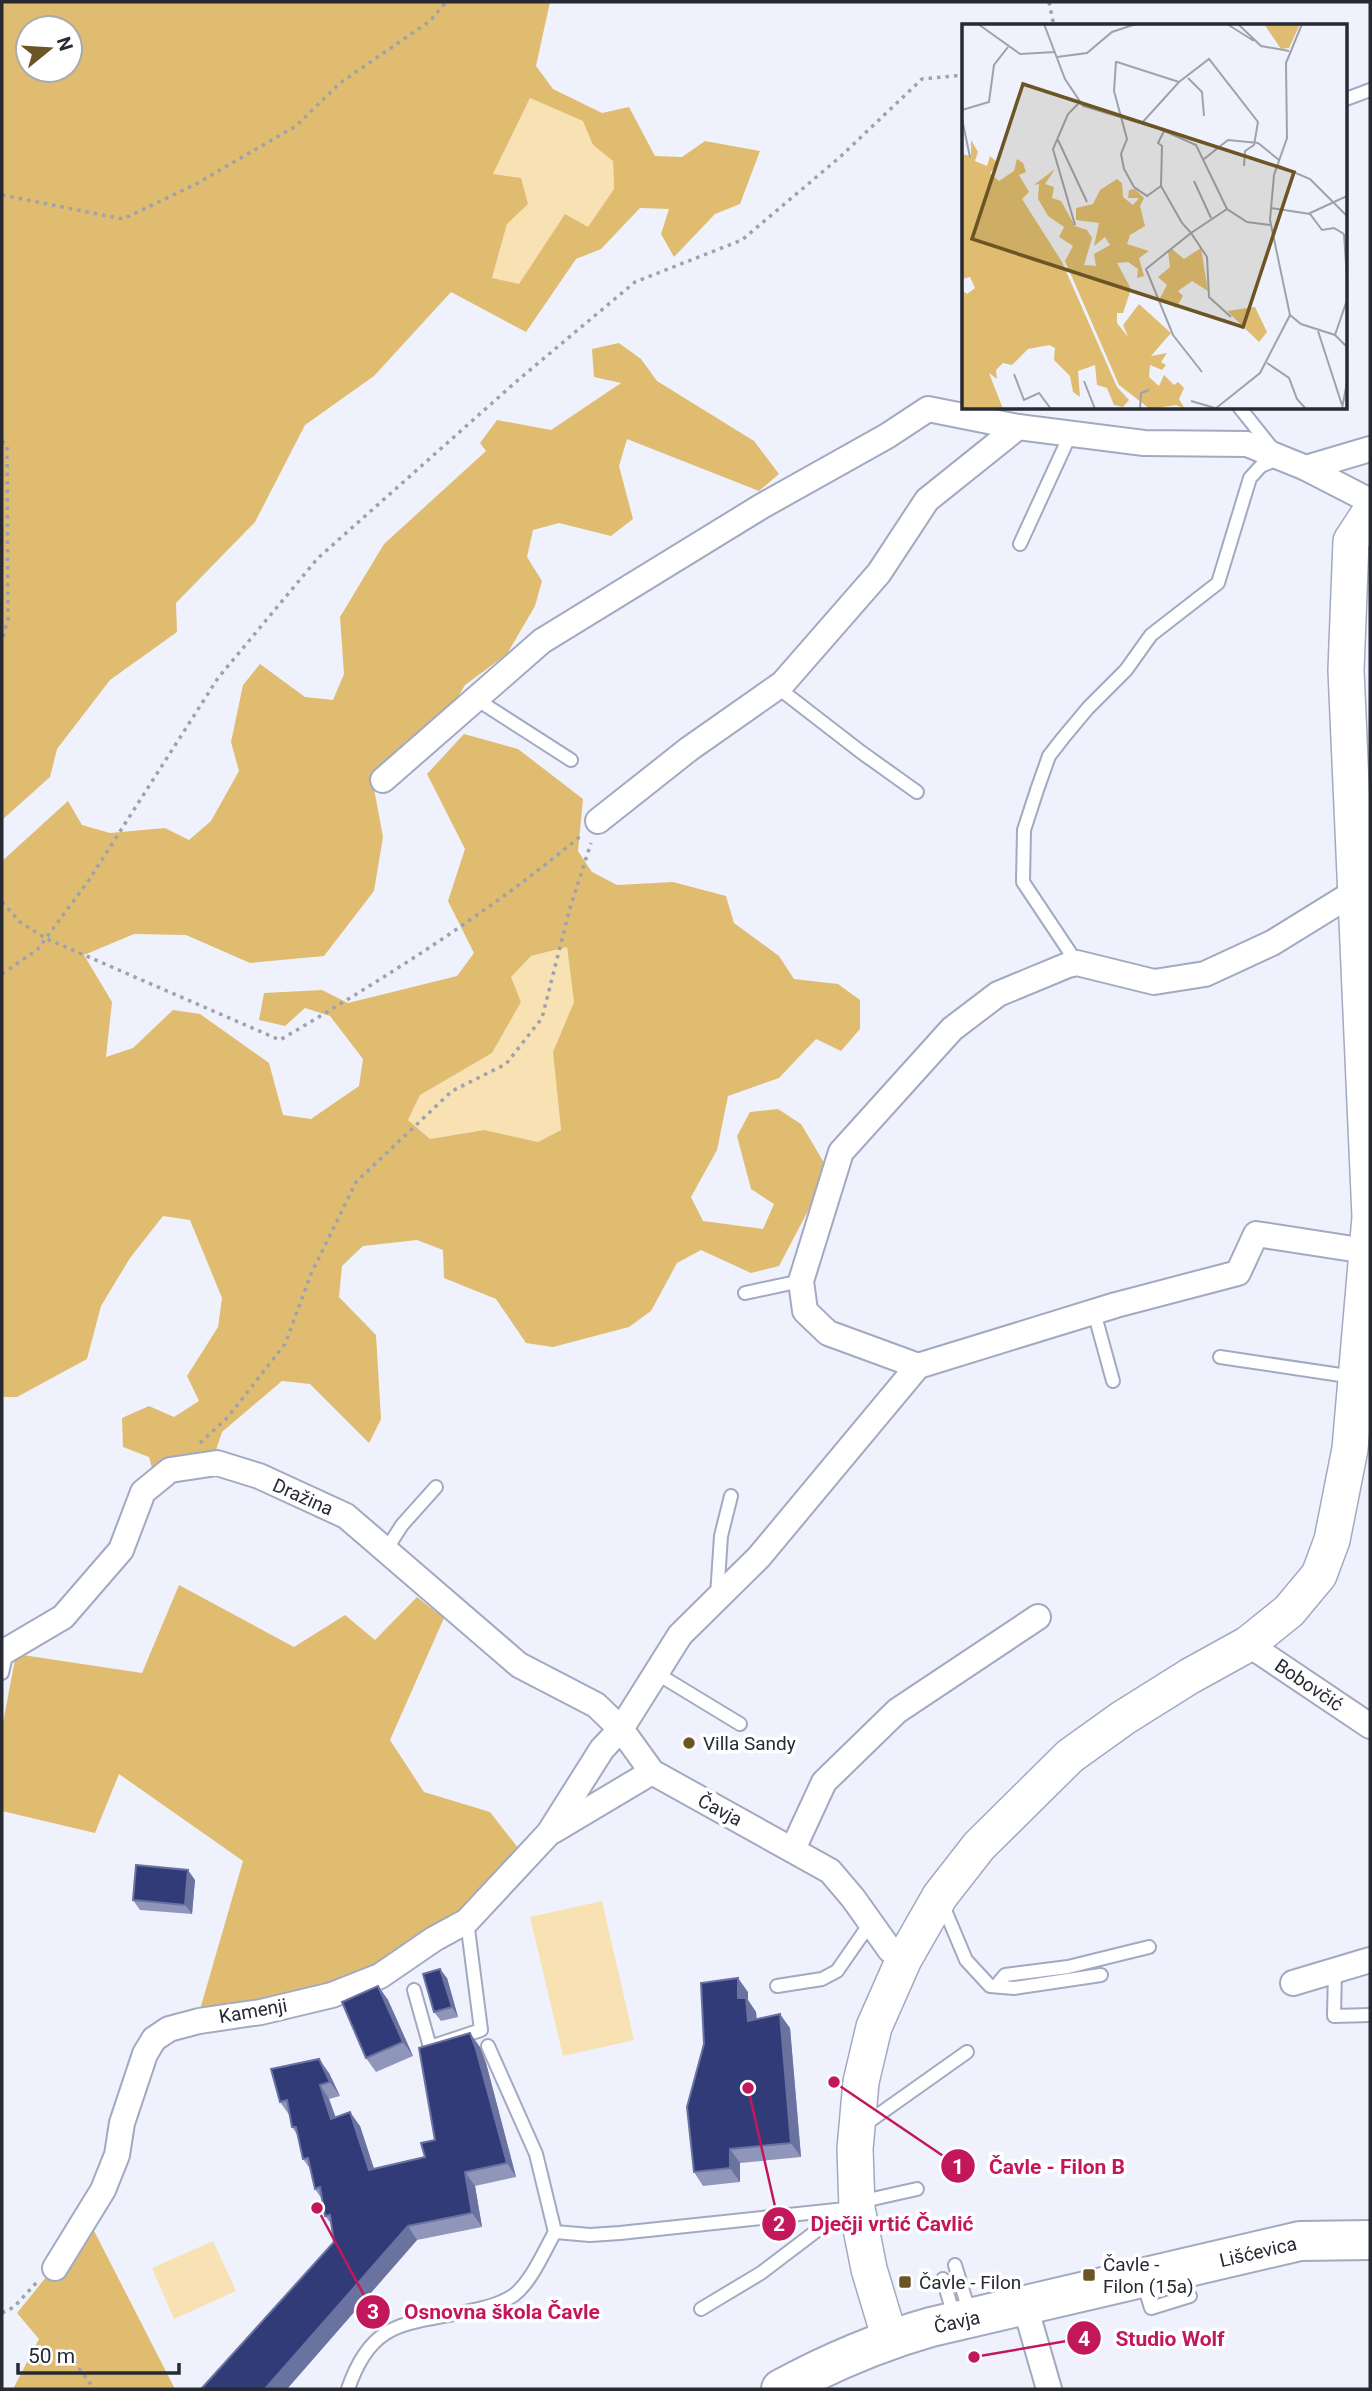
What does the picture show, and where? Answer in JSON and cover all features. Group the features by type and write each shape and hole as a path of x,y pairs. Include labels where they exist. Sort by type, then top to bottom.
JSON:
{"main road":[{"path":"890,2339 853,2207 855,2149 861,2082 874,2027 904,1959 940,1896 979,1846 1070,1756 1123,1718 1248,1644 1289,1611 1319,1575 1332,1540 1350,1449 1370,1217 1363,886 1355,714 1346,670 1351,541 1370,512"},
{"name":"Lišćevica","path":"1025,2306 1300,2241 1370,2240"},
{"name":"Čavja","path":"781,2389 841,2359 890,2339 1025,2306"}],"street":[{"path":"383,780 542,640 751,513 887,436 928,409 1018,427 1144,443 1247,444 1306,468 1370,501"},
{"path":"598,821 689,749 777,687 878,573 927,500 1018,427"},
{"path":"1306,468 1370,449"},
{"path":"918,1366 828,1333 805,1311 801,1282 841,1152 952,1029 998,994 1077,963 1154,982 1205,974 1272,943 1363,886"},
{"path":"621,1729 680,1635 760,1557 918,1366 1094,1312 1238,1273 1256,1234 1366,1251"},
{"name":"Dražina","path":"3,1659 63,1618 121,1550 143,1492 170,1470 217,1462 258,1476 346,1516 519,1665 596,1705 621,1729"},
{"path":"793,1849 824,1782 897,1710 1038,1617"},
{"name":"Bobovčić","path":"1248,1644 1370,1726"},
{"name":"Čavja","path":"621,1729 652,1772 830,1871 890,1950 904,1959"},
{"name":"Kamenji","path":"46,2274 103,2190 117,2155 126,2112 145,2054 154,2039 169,2029 199,2021 261,2012 332,1995 380,1976 434,1939 467,1921 549,1833 602,1749 621,1729"},
{"name":"Kamenji","path":"549,1833 652,1772"},
{"path":"1293,1983 1370,1960"},
{"path":"1025,2306 1049,2389"}],"lane":[{"path":"1348,98 1370,90"},
{"path":"1077,963 1023,882 1024,830 1049,756 1088,708 1126,670 1151,635 1218,583 1250,478 1261,466 1280,457 1242,410"},
{"path":"1020,544 1070,433"},
{"path":"777,687 918,792"},
{"path":"476,699 570,761"},
{"path":"745,1293 801,1282"},
{"path":"1094,1312 1113,1381"},
{"path":"1220,1357 1356,1377"},
{"path":"386,1550 402,1525 436,1487"},
{"path":"716,1599 721,1536 731,1496"},
{"path":"656,1673 740,1724"},
{"path":"940,1896 966,1960 990,1986 1014,1988 1101,1975"},
{"path":"414,1990 430,2047 481,2030 467,1921"},
{"path":"777,1986 822,1979 837,1971 871,1922"},
{"path":"996,1986 1004,1975 1068,1967 1149,1947"},
{"path":"1335,1970 1334,2016 1370,2015"},
{"path":"348,2389 365,2352 392,2327 504,2302 517,2292 555,2232 536,2154 488,2046"},
{"path":"856,2130 967,2052"},
{"path":"555,2232 590,2235 853,2207 917,2189"},
{"path":"701,2309 761,2273 853,2207"},
{"path":"955,2264 964,2320"},
{"path":"943,2279 964,2320"},
{"path":"1142,2279 1151,2308 1190,2296"}],"path":[{"path":"2,195 123,219 196,184 296,126 340,83 430,21 446,2"},
{"path":"1049,2 1054,24"},
{"path":"2,974 38,949 89,880 218,678 318,558 518,380 635,282 742,240 840,157 922,79 962,75"},
{"path":"2,441 7,445 8,605 8,619 2,641"},
{"path":"2,902 20,922 46,938 280,1040 404,966 538,872 598,821"},
{"path":"170,1470 228,1417 285,1344 311,1274 356,1182 452,1091 506,1064 542,1018 570,908 598,821"},
{"path":"2,2313 15,2308 46,2274"},
{"path":"74,2361 94,2389"}],"shaded area":[{"path":"2,2 550,2 536,66 553,89 602,113 629,107 655,156 682,157 705,141 760,151 740,204 715,214 674,257 661,234 669,209 640,208 601,249 576,259 526,332 451,292 374,376 305,425 255,522 176,603 177,632 110,680 57,749 50,777 2,820","holes":["530,98 583,121 593,145 613,161 614,189 588,227 565,214 519,284 492,278 507,224 528,204 521,178 493,174"]},
{"path":"530,98 583,120 593,145 613,161 614,189 588,228 565,214 520,284 492,279 507,224 493,174"},
{"path":"619,343 641,359 657,381 754,441 779,474 759,491 627,439 619,466 633,519 611,536 559,523 533,530 527,557 542,581 535,606 507,654 465,685 421,759 373,783 383,837 374,891 324,956 250,963 186,935 134,934 84,955 112,1002 106,1057 133,1048 173,1010 200,1014 269,1063 283,1115 311,1119 359,1086 363,1059 330,1016 305,1008 285,1026 259,1020 264,993 322,990 348,1003 457,976 474,953 448,901 465,849 427,774 464,734 518,749 583,799 578,851 592,872 617,885 673,882 726,896 734,923 779,956 794,979 838,984 860,1000 860,1029 841,1051 816,1039 779,1078 728,1096 717,1150 691,1197 703,1221 763,1229 774,1204 751,1189 737,1136 750,1112 778,1109 801,1124 829,1171 779,1266 751,1273 701,1250 677,1263 651,1311 629,1327 553,1347 526,1343 496,1299 444,1278 443,1250 417,1240 363,1246 342,1266 339,1297 376,1335 381,1419 369,1443 310,1384 282,1381 222,1432 213,1459 187,1456 152,1468 149,1457 123,1447 122,1418 149,1406 174,1417 199,1401 187,1376 218,1327 222,1298 190,1220 163,1216 130,1258 101,1306 87,1359 17,1397 2,1397 2,861 68,801 82,825 110,833 165,828 189,840 211,821 239,771 231,742 243,685 260,664 305,697 333,700 344,674 340,617 384,544 486,451 480,443 497,420 551,430 621,383 594,377 592,349","holes":["567,947 574,1002 553,1052 561,1130 538,1142 484,1130 430,1139 408,1120 420,1095 492,1053 521,1002 511,977 531,956"]},
{"path":"567,947 574,1002 553,1052 561,1130 538,1142 484,1130 430,1139 408,1120 420,1095 492,1053 521,1002 511,977 531,956"},
{"path":"179,1585 294,1647 345,1615 375,1640 417,1597 444,1618 390,1740 424,1792 490,1812 522,1853 458,1916 369,1974 199,2013 243,1861 119,1774 95,1833 2,1811 2,1728 16,1654 142,1673"},
{"path":"602,1901 634,2040 563,2056 530,1917"},
{"path":"90,2223 175,2389 13,2389 39,2339 17,2313"},
{"path":"213,2241 236,2291 174,2319 152,2268"}],"building":[{"path":"136,1865 188,1870 185,1905 133,1900"},
{"path":"440,1969 452,2007 434,2012 423,1974"},
{"path":"738,1978 738,1998 746,1998 748,2021 780,2014 791,2143 730,2149 730,2168 694,2172 687,2107 704,2044 701,1983"},
{"path":"378,1986 403,2042 366,2058 342,2002"},
{"path":"470,2033 507,2163 465,2172 472,2213 408,2226 265,2389 202,2388 334,2242 330,2215 325,2216 320,2187 315,2189 308,2158 303,2159 296,2127 292,2127 287,2100 280,2102 271,2069 319,2059 330,2082 320,2085 331,2119 350,2112 369,2170 425,2157 421,2143 435,2140 419,2048"}],"place":[{"name":"Villa Sandy","path":"689,1743"},
{"name":"Čavle - Filon B","path":"834,2082"},
{"name":"Dječji vrtić Čavlić","path":"748,2088"},
{"name":"Osnovna škola Čavle","path":"317,2208"},
{"name":"Čavle - Filon (15a)","path":"1089,2275"},
{"name":"Čavle - Filon","path":"905,2282"},
{"name":"Studio Wolf","path":"974,2357"}]}
